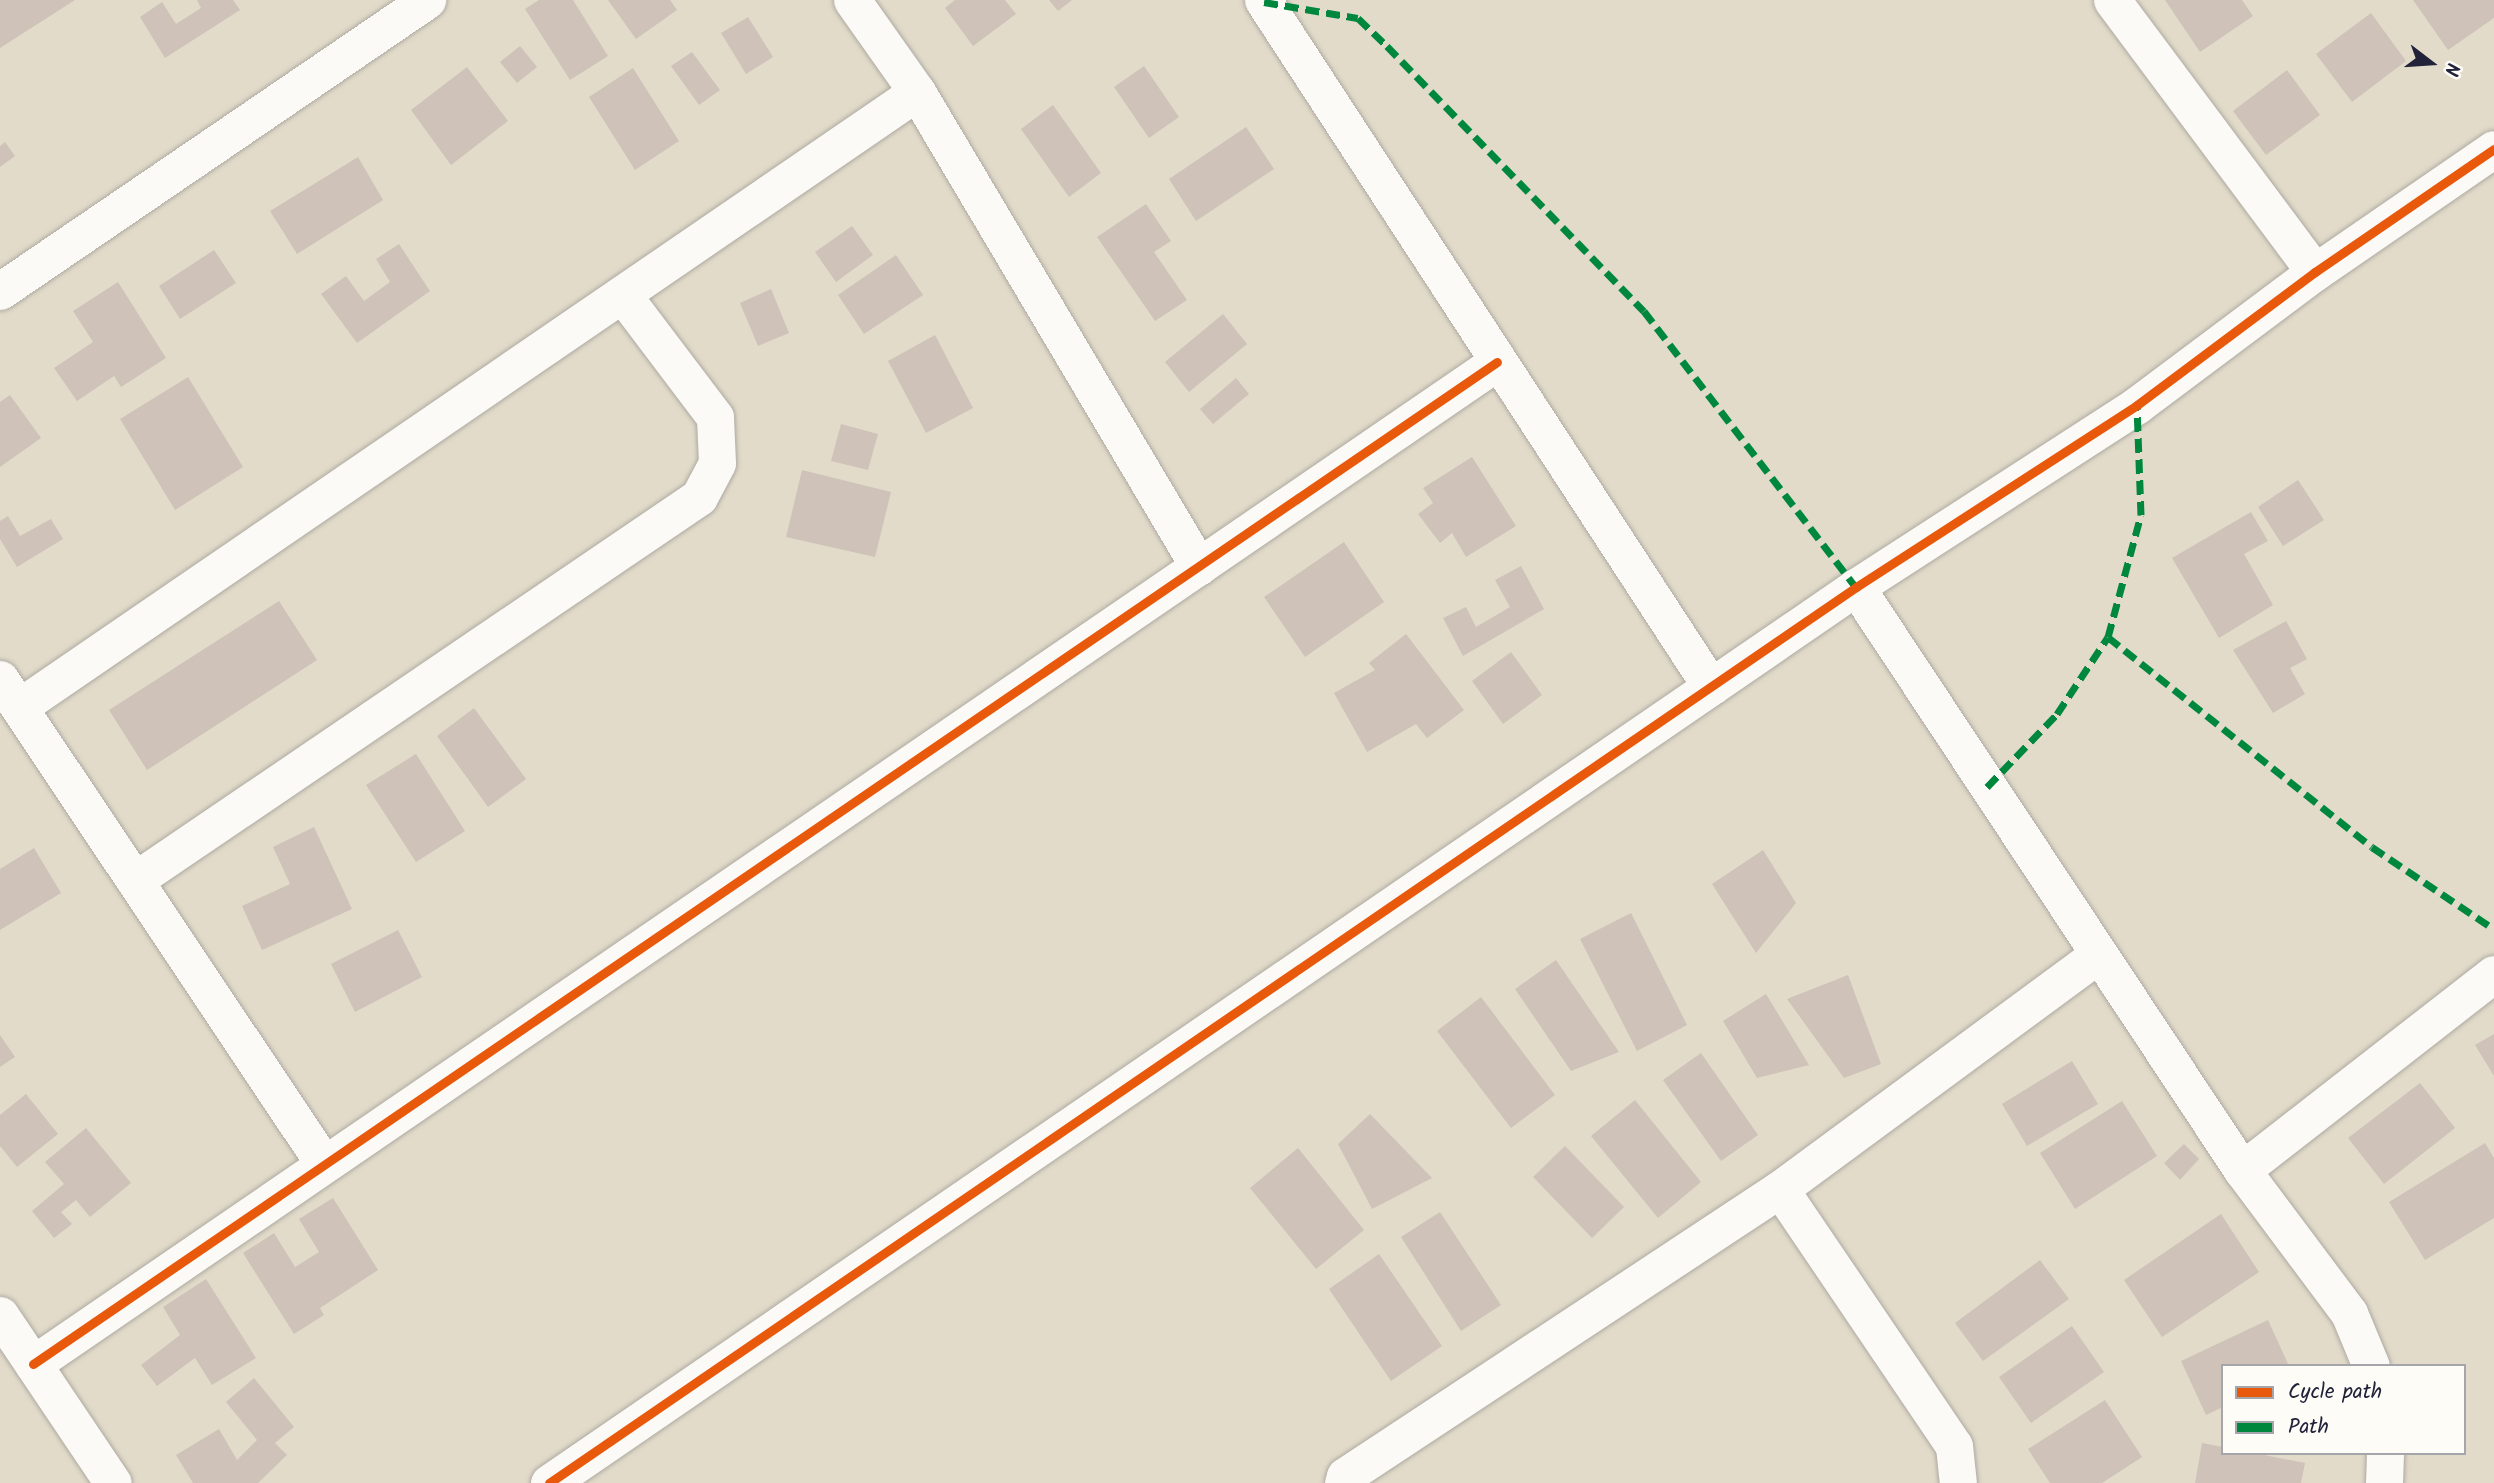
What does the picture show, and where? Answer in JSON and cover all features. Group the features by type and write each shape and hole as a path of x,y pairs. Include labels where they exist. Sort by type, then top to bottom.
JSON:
{"street":[{"path":"0,291 428,0"},
{"path":"852,0 917,92 1199,566"},
{"path":"1263,0 1711,687"},
{"path":"2112,0 2315,272"},
{"path":"324,1164 10,693 622,294 917,92"},
{"path":"550,1483 1856,587 2137,405 2315,272 2494,149"},
{"path":"135,880 699,497 717,463 715,417 622,294"},
{"path":"33,1364 1497,362"},
{"path":"1856,587 2242,1170 2348,1313 2370,1364"},
{"path":"1343,1483 1345,1476 1780,1189 2099,954"},
{"path":"2242,1170 2494,974"},
{"path":"1780,1189 1954,1446 1958,1483"},
{"path":"0,1315 113,1483"},
{"path":"2384,1483 2385,1455"}],"building":[{"path":"0,0 75,0 0,48"},
{"path":"197,0 233,0 240,10 165,58 140,17 162,2 176,24 201,8"},
{"path":"539,0 573,0 608,56 570,80 525,9"},
{"path":"608,0 670,0 677,10 636,39"},
{"path":"955,0 1005,0 1016,14 973,46 945,8"},
{"path":"1049,0 1072,0 1058,11"},
{"path":"2165,0 2242,0 2253,16 2200,52"},
{"path":"2413,0 2494,0 2494,18 2448,50"},
{"path":"2371,13 2406,61 2352,102 2316,54"},
{"path":"748,17 773,57 746,74 721,33"},
{"path":"520,46 537,67 517,83 500,62"},
{"path":"692,52 720,90 699,105 671,66"},
{"path":"1144,66 1179,117 1149,138 1114,87"},
{"path":"467,67 508,121 451,165 411,110"},
{"path":"633,68 679,141 635,170 589,97"},
{"path":"2287,70 2320,115 2266,155 2233,111"},
{"path":"1053,105 1101,173 1069,197 1021,129"},
{"path":"1246,127 1274,169 1196,221 1169,179"},
{"path":"5,142 15,156 0,167 0,146"},
{"path":"358,157 383,200 297,254 270,211"},
{"path":"1146,204 1171,241 1154,252 1187,300 1155,321 1097,237"},
{"path":"852,226 873,255 836,282 815,252"},
{"path":"399,244 430,291 357,343 321,294 346,276 364,301 390,282 376,259"},
{"path":"214,250 236,283 180,319 159,286"},
{"path":"896,255 923,295 864,334 838,295"},
{"path":"118,282 166,358 121,387 114,376 77,401 54,368 93,342 73,311"},
{"path":"771,289 789,333 758,346 740,303"},
{"path":"1223,314 1247,344 1189,392 1165,362"},
{"path":"935,335 973,408 926,433 888,361"},
{"path":"188,377 243,467 175,510 120,419"},
{"path":"1236,378 1249,394 1213,424 1200,409"},
{"path":"10,395 41,438 0,467 0,402"},
{"path":"841,424 878,434 868,470 831,461"},
{"path":"1472,457 1516,526 1466,557 1452,533 1440,543 1418,514 1433,503 1423,488"},
{"path":"802,470 891,492 875,557 786,537"},
{"path":"2298,480 2324,520 2283,546 2258,507"},
{"path":"2251,512 2268,541 2244,554 2273,605 2219,638 2172,558"},
{"path":"8,516 20,536 51,519 63,539 17,567 0,539 0,521"},
{"path":"1344,542 1384,602 1305,657 1264,597"},
{"path":"1521,566 1544,609 1463,656 1443,618 1466,607 1476,627 1510,607 1495,580"},
{"path":"279,601 317,660 147,770 109,710"},
{"path":"2286,621 2307,659 2290,668 2305,694 2273,713 2233,650"},
{"path":"1406,634 1464,710 1427,738 1416,724 1367,752 1334,693 1375,670 1369,663"},
{"path":"1511,652 1542,695 1503,724 1472,681"},
{"path":"474,708 526,779 488,807 437,736"},
{"path":"416,754 465,831 416,862 366,785"},
{"path":"314,827 352,909 262,950 242,906 290,884 273,847"},
{"path":"34,848 61,893 0,930 0,869"},
{"path":"1763,850 1796,903 1756,953 1712,884"},
{"path":"1631,913 1687,1025 1637,1051 1580,939"},
{"path":"398,930 422,977 355,1012 331,964"},
{"path":"1556,960 1619,1052 1571,1071 1515,989"},
{"path":"1848,975 1881,1064 1844,1078 1787,999"},
{"path":"1766,994 1809,1065 1757,1078 1723,1021"},
{"path":"1481,997 1555,1095 1511,1128 1437,1031"},
{"path":"2494,1034 2494,1076 2475,1045"},
{"path":"0,1035 15,1057 0,1067"},
{"path":"1701,1053 1758,1135 1721,1161 1663,1080"},
{"path":"2072,1061 2098,1104 2027,1146 2002,1104"},
{"path":"2420,1083 2455,1128 2384,1184 2348,1138"},
{"path":"26,1094 58,1134 17,1167 0,1146 0,1115"},
{"path":"1635,1100 1701,1182 1658,1218 1591,1136"},
{"path":"2122,1101 2157,1156 2075,1209 2040,1153"},
{"path":"1370,1114 1432,1178 1372,1209 1338,1144"},
{"path":"86,1128 131,1183 90,1217 76,1200 61,1212 72,1224 54,1238 32,1211 64,1184 45,1162"},
{"path":"2485,1143 2494,1158 2494,1218 2425,1260 2389,1202"},
{"path":"2184,1144 2199,1159 2180,1180 2164,1163"},
{"path":"1565,1146 1624,1207 1592,1238 1533,1177"},
{"path":"1298,1148 1364,1230 1316,1269 1250,1188"},
{"path":"333,1198 378,1270 320,1308 324,1315 294,1334 243,1253 274,1233 295,1267 319,1252 299,1219"},
{"path":"1440,1212 1501,1305 1461,1331 1401,1237"},
{"path":"2221,1214 2259,1272 2162,1337 2124,1280"},
{"path":"1379,1254 1442,1346 1391,1381 1329,1289"},
{"path":"2040,1260 2069,1299 1983,1361 1955,1323"},
{"path":"206,1279 256,1358 212,1385 195,1358 157,1386 141,1365 180,1335 163,1307"},
{"path":"2268,1320 2288,1364 2221,1364 2221,1408 2206,1415 2181,1361"},
{"path":"2072,1326 2104,1372 2031,1423 1999,1377"},
{"path":"254,1378 294,1427 275,1443 287,1455 258,1483 193,1483 176,1455 219,1429 237,1460 257,1440 226,1402"},
{"path":"2105,1400 2142,1457 2102,1483 2050,1483 2028,1449"},
{"path":"2202,1443 2221,1447 2221,1455 2264,1455 2305,1463 2301,1483 2195,1483"}],"marked path":[{"path":"1264,2 1358,18 1387,46 1644,311 1856,587"},
{"path":"1987,787 2057,714 2108,637 2141,515 2137,405"},
{"path":"2108,637 2372,847 2494,929"}],"cycle path":[{"path":"549,1483 1856,587 2137,405 2315,272 2494,149"},
{"path":"33,1364 1497,362"}]}
